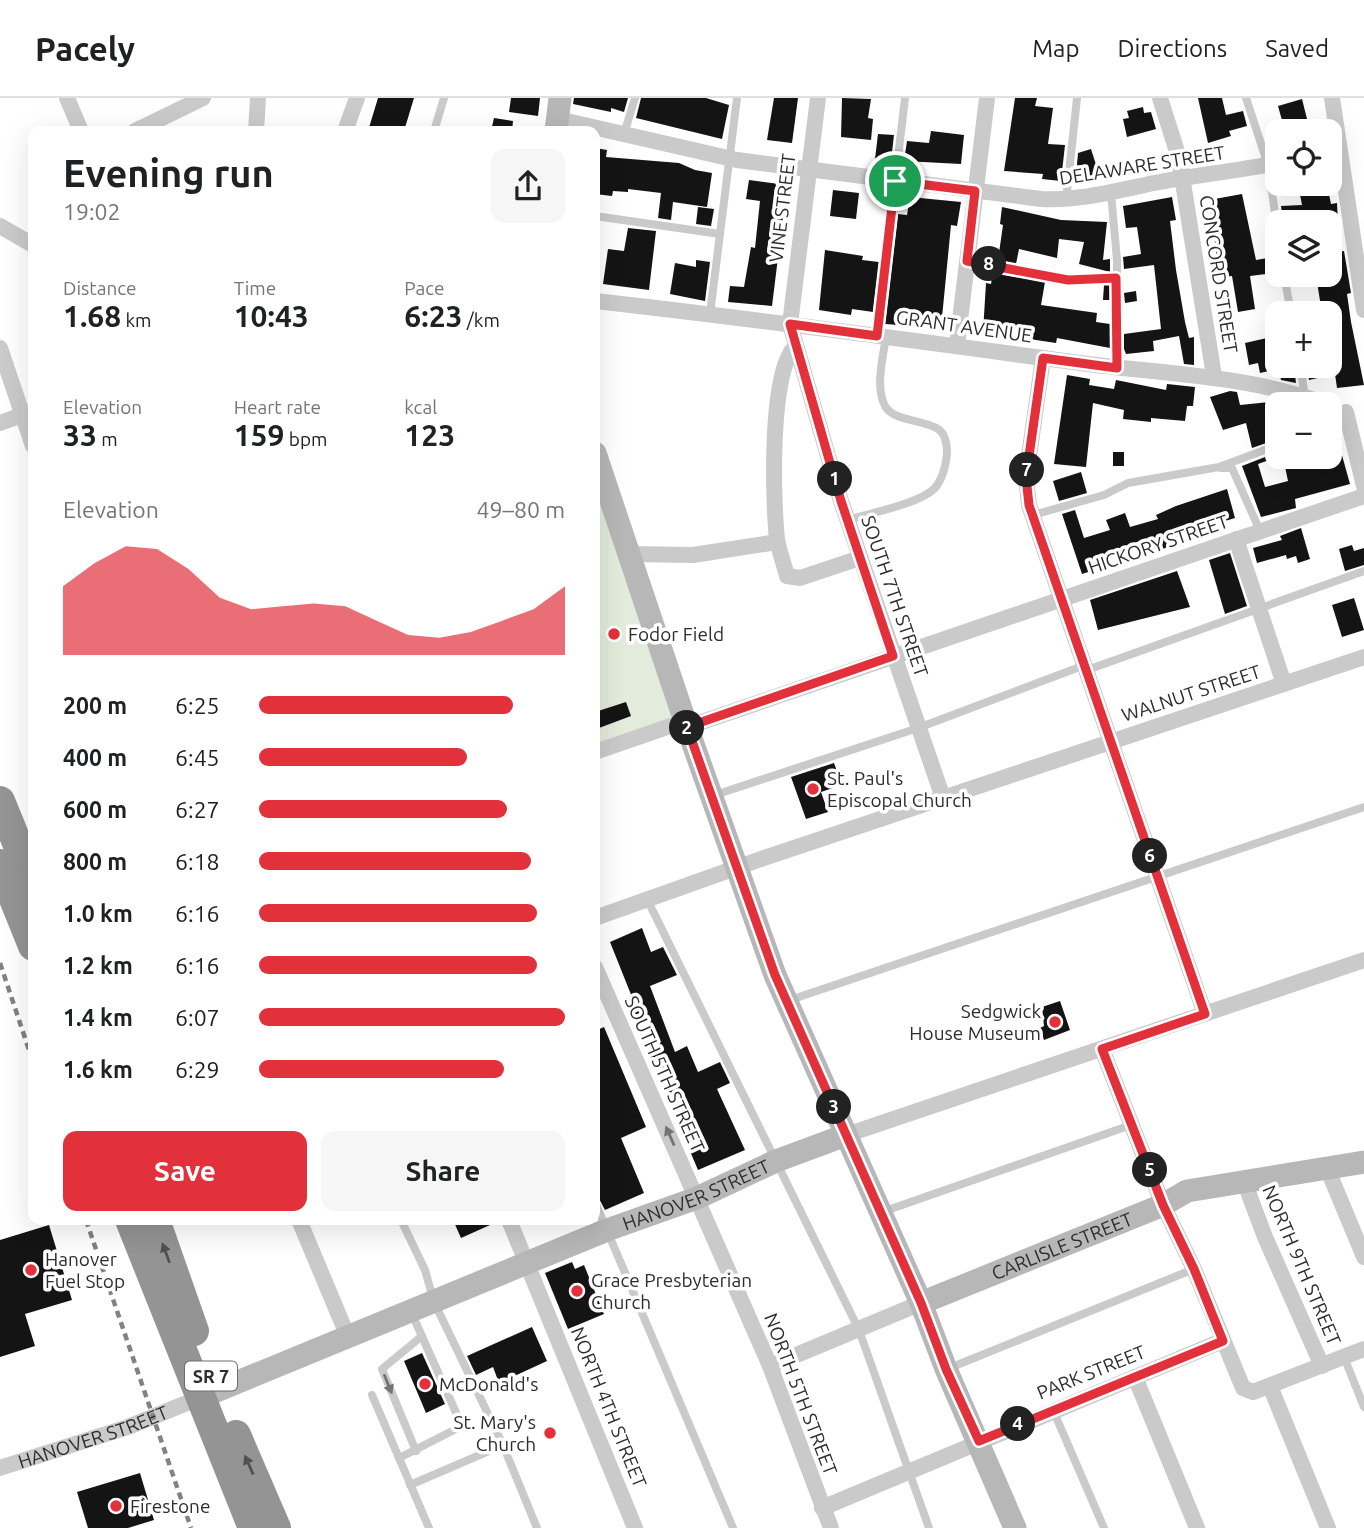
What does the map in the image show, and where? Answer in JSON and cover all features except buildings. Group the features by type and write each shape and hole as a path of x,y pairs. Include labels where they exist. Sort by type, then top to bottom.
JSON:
{"highway":[{"path":"0,801 28,870"},
{"path":"0,864 28,934"},
{"name":"SR 7","path":"132,1225 208,1395 276,1528"},
{"name":"SR 7","path":"157,1225 208,1395 253,1528"}],"main road":[{"path":"600,468 711,797 786,1001 921,1303 946,1369 1015,1528"},
{"name":"HANOVER STREET","path":"208,1395 607,1230 697,1198 776,1161 846,1135"},
{"name":"CARLISLE STREET","path":"921,1303 1163,1205 1187,1191 1364,1162"}],"street":[{"path":"67,98 79,126"},
{"path":"145,126 203,98"},
{"path":"256,126 258,98"},
{"path":"347,126 357,98"},
{"name":"VINE STREET","path":"790,324 818,98"},
{"path":"957,345 987,98"},
{"name":"CONCORD STREET","path":"1160,98 1182,179 1214,376"},
{"path":"1332,98 1334,119"},
{"name":"DELAWARE STREET","path":"558,116 595,126"},
{"name":"DELAWARE STREET","path":"600,127 730,159 1066,200 1265,165"},
{"path":"1342,186 1364,310"},
{"path":"0,226 28,243"},
{"name":"GRANT AVENUE","path":"600,302 957,345 1117,368 1214,376 1287,392"},
{"name":"SOUTH 7TH STREET","path":"790,324 860,558 943,799"},
{"path":"795,347 788,354 784,369 776,421 777,542 791,578 860,558"},
{"path":"0,348 28,413 0,423"},
{"path":"1043,358 1026,477 1027,494 1110,743 1205,1014"},
{"path":"1343,410 1364,486"},
{"name":"HICKORY STREET","path":"600,750 1062,600 1364,496"},
{"path":"1236,538 1284,684"},
{"path":"628,554 693,555 777,542"},
{"name":"WALNUT STREET","path":"600,916 1364,657"},
{"name":"HANOVER STREET","path":"846,1135 1364,960"},
{"name":"SOUTH 5TH STREET","path":"600,978 697,1198"},
{"path":"1102,1049 1134,1124 1163,1205 1194,1269 1232,1364 1247,1392 1270,1386 1364,1349"},
{"path":"1327,1168 1364,1257"},
{"name":"NORTH 9TH STREET","path":"1244,1181 1265,1237 1322,1366"},
{"name":"NORTH 5TH STREET","path":"697,1198 770,1366 831,1528"},
{"path":"301,1225 348,1337"},
{"name":"NORTH 4TH STREET","path":"511,1225 635,1528"},
{"name":"CARLISLE STREET","path":"770,1366 921,1303"},
{"name":"PARK STREET","path":"822,1508 1223,1341"},
{"path":"1135,1377 1197,1528"},
{"path":"1270,1386 1328,1528"},
{"name":"HANOVER STREET","path":"0,1468 128,1427 208,1395"}],"lane":[{"path":"436,126 444,98"},
{"path":"624,134 635,98"},
{"path":"710,314 737,98"},
{"path":"848,520 917,498 934,489 940,481 947,455 944,436 938,429 892,414 886,408 881,383 881,336 905,98"},
{"path":"1066,200 1077,98"},
{"path":"1246,98 1265,144"},
{"path":"1111,193 1117,368"},
{"path":"600,217 720,234"},
{"path":"967,261 1068,280 1116,278"},
{"path":"1033,515 1104,495 1138,480 1219,467 1265,450"},
{"path":"1219,467 1232,468 1260,531"},
{"path":"711,797 1086,667 1258,611 1364,571"},
{"path":"786,1001 1364,807"},
{"path":"647,899 859,1330 929,1528"},
{"path":"880,1213 1134,1124"},
{"path":"600,1214 733,1528"},
{"path":"403,1225 425,1270 434,1302 503,1445 537,1528"},
{"path":"946,1369 1194,1269"},
{"path":"399,1458 462,1426 411,1311"},
{"path":"416,1451 382,1369 422,1336"},
{"path":"1344,1357 1364,1406"},
{"path":"372,1395 429,1528"},
{"path":"1054,1410 1104,1528"},
{"path":"410,1485 503,1445"}],"green space":[{"path":"600,480 678,723 600,749"}],"railway":[{"path":"0,963 28,1047"},
{"path":"88,1225 191,1528"}],"place":[{"name":"Fodor Field","path":"614,634"},
{"name":"St. Paul's Episcopal Church","path":"813,789"},
{"name":"Sedgwick House Museum","path":"1055,1022"},
{"name":"Hanover Fuel Stop","path":"31,1270"},
{"name":"Grace Presbyterian Church","path":"577,1291"},
{"name":"McDonald's","path":"425,1384"},
{"name":"St. Mary's Church","path":"550,1433"},
{"name":"Firestone","path":"116,1506"}],"route":[{"path":"895,181 975,191 967,261 1068,280 1116,278 1119,334 1117,368 1043,358 1026,477 1027,494 1110,743 1205,1014 1102,1049 1134,1124 1163,1205 1173,1221 1223,1341 979,1441 946,1369 921,1303 775,975 744,894 687,727 893,656 841,501 790,324 877,336 895,181"}]}
